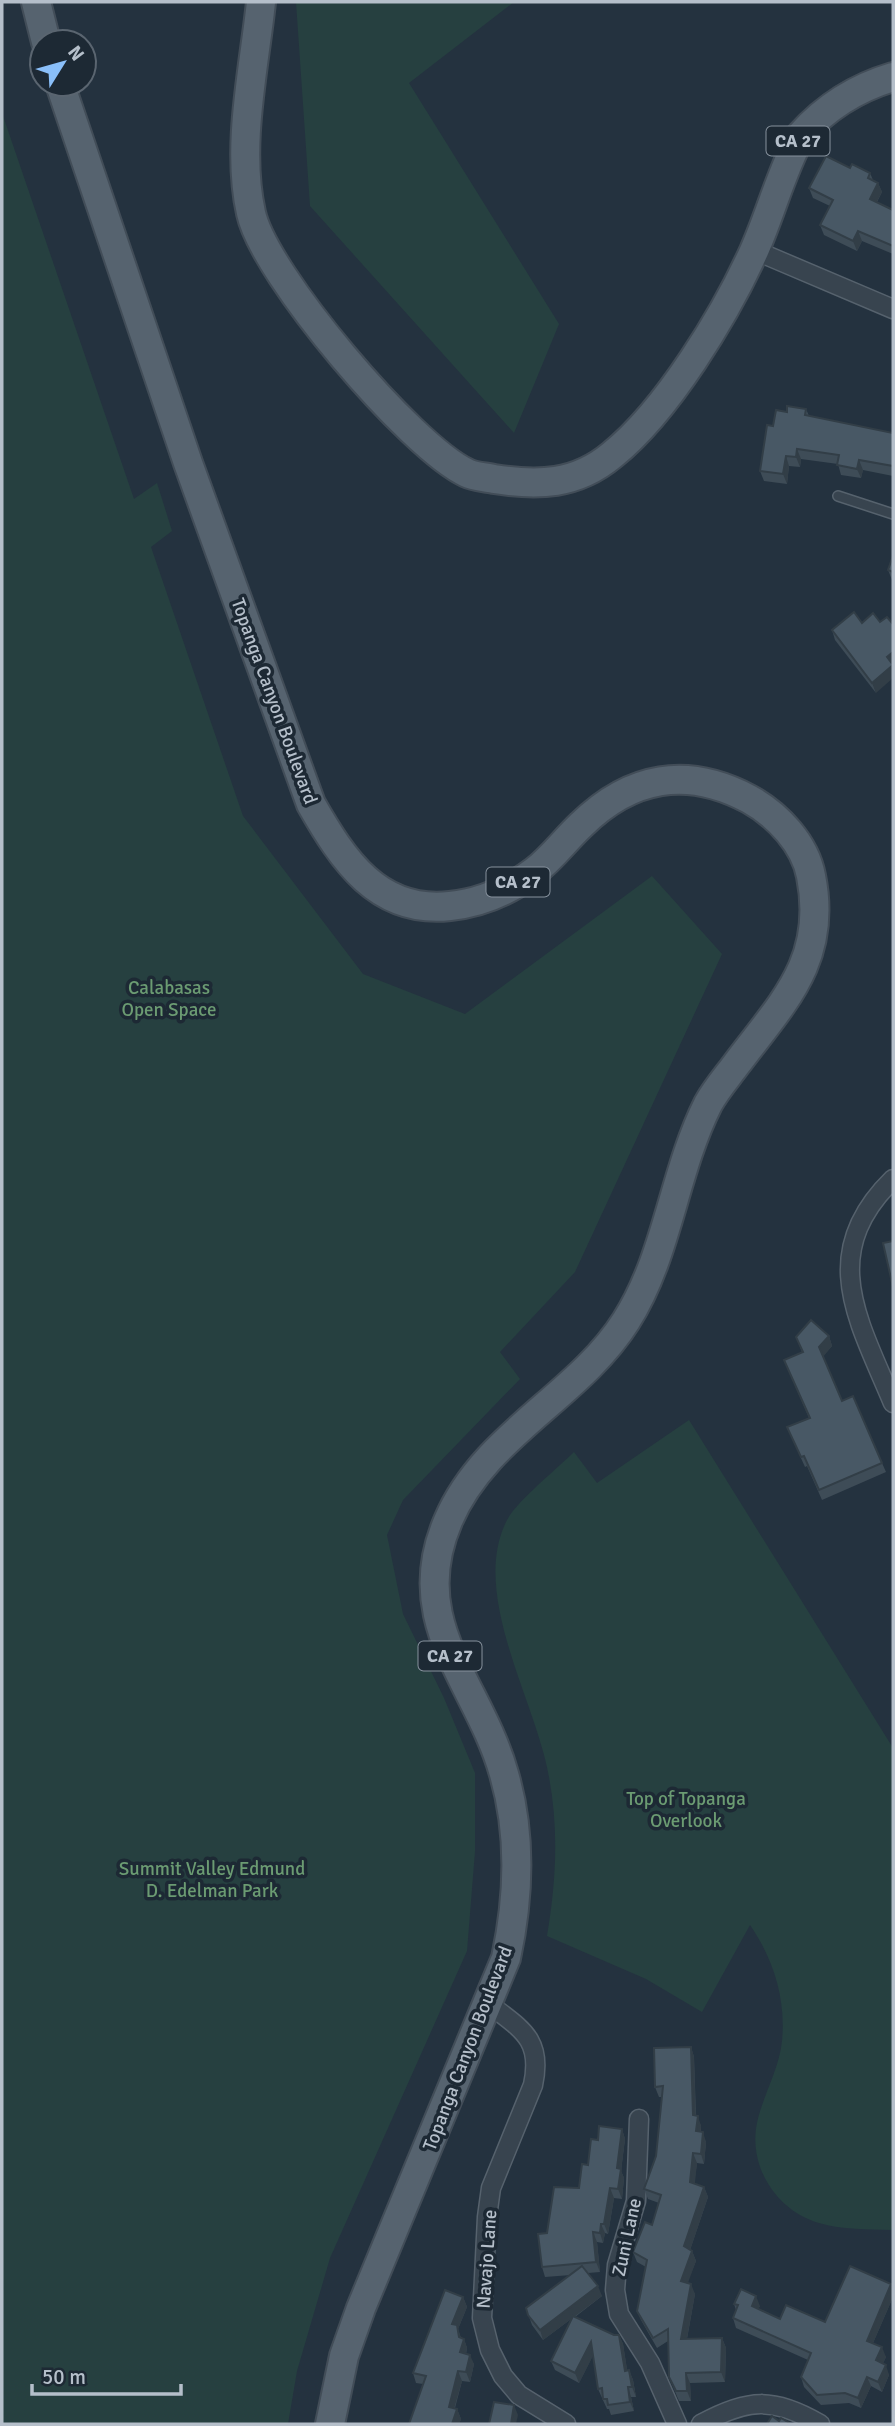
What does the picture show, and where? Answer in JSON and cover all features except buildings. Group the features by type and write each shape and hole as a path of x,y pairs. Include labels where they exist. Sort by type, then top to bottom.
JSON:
{"main road":[{"path":"36,2 42,28"},
{"name":"CA 27","path":"261,2 246,179 251,215 271,263 293,295 417,438 468,474 530,485 581,476 611,456 644,425 733,294 801,135 815,120 849,95 893,77"},
{"name":"Topanga Canyon Boulevard","path":"65,98 188,464 311,804 335,847 368,883 399,902 428,908 467,904 505,891 537,870 610,799 647,783 685,778 726,787 766,808 793,836 809,866 818,909 811,947 794,986 710,1100 684,1163 654,1266 625,1323 594,1360 483,1465 464,1490 447,1522 434,1582 436,1619 453,1663 491,1736 504,1773 516,1847 516,1909 506,1958 489,2004 361,2308 344,2356 330,2424"}],"street":[{"path":"754,250 893,309"},
{"path":"893,1179 861,1220 850,1251 849,1276 853,1306 893,1403"},
{"name":"Navajo Lane","path":"489,2004 526,2033 534,2046 537,2067 533,2085 491,2188 482,2318 490,2350 503,2376 519,2395 566,2424"},
{"name":"Zuni Lane","path":"639,2119 636,2201 617,2265 615,2290 619,2314 650,2363 677,2424"},
{"path":"701,2424 745,2405 774,2403 793,2408 820,2424"}],"lane":[{"path":"838,496 893,514"}],"green space":[{"path":"296,2 514,2 409,83 559,324 514,433 310,206"},
{"path":"2,113 134,499 157,483 172,531 151,547 243,816 363,974 465,1014 652,876 722,954 575,1272 500,1352 520,1379 403,1500 387,1535 403,1614 444,1698 475,1773 475,1851 467,1951 330,2258 297,2371 288,2424 2,2424"},
{"name":"Top of Topanga Overlook","path":"689,1420 893,1748 893,2230 837,2227 804,2217 779,2198 762,2171 755,2139 757,2123 780,2052 783,2025 780,1995 772,1966 750,1925 702,2012 646,1979 547,1936 555,1856 552,1797 542,1747 500,1614 496,1581 497,1549 512,1512 574,1452 597,1483"}],"park label":[{"name":"Calabasas Open Space","path":"169,998"},
{"name":"Summit Valley Edmund D. Edelman Park","path":"212,1879"}]}
